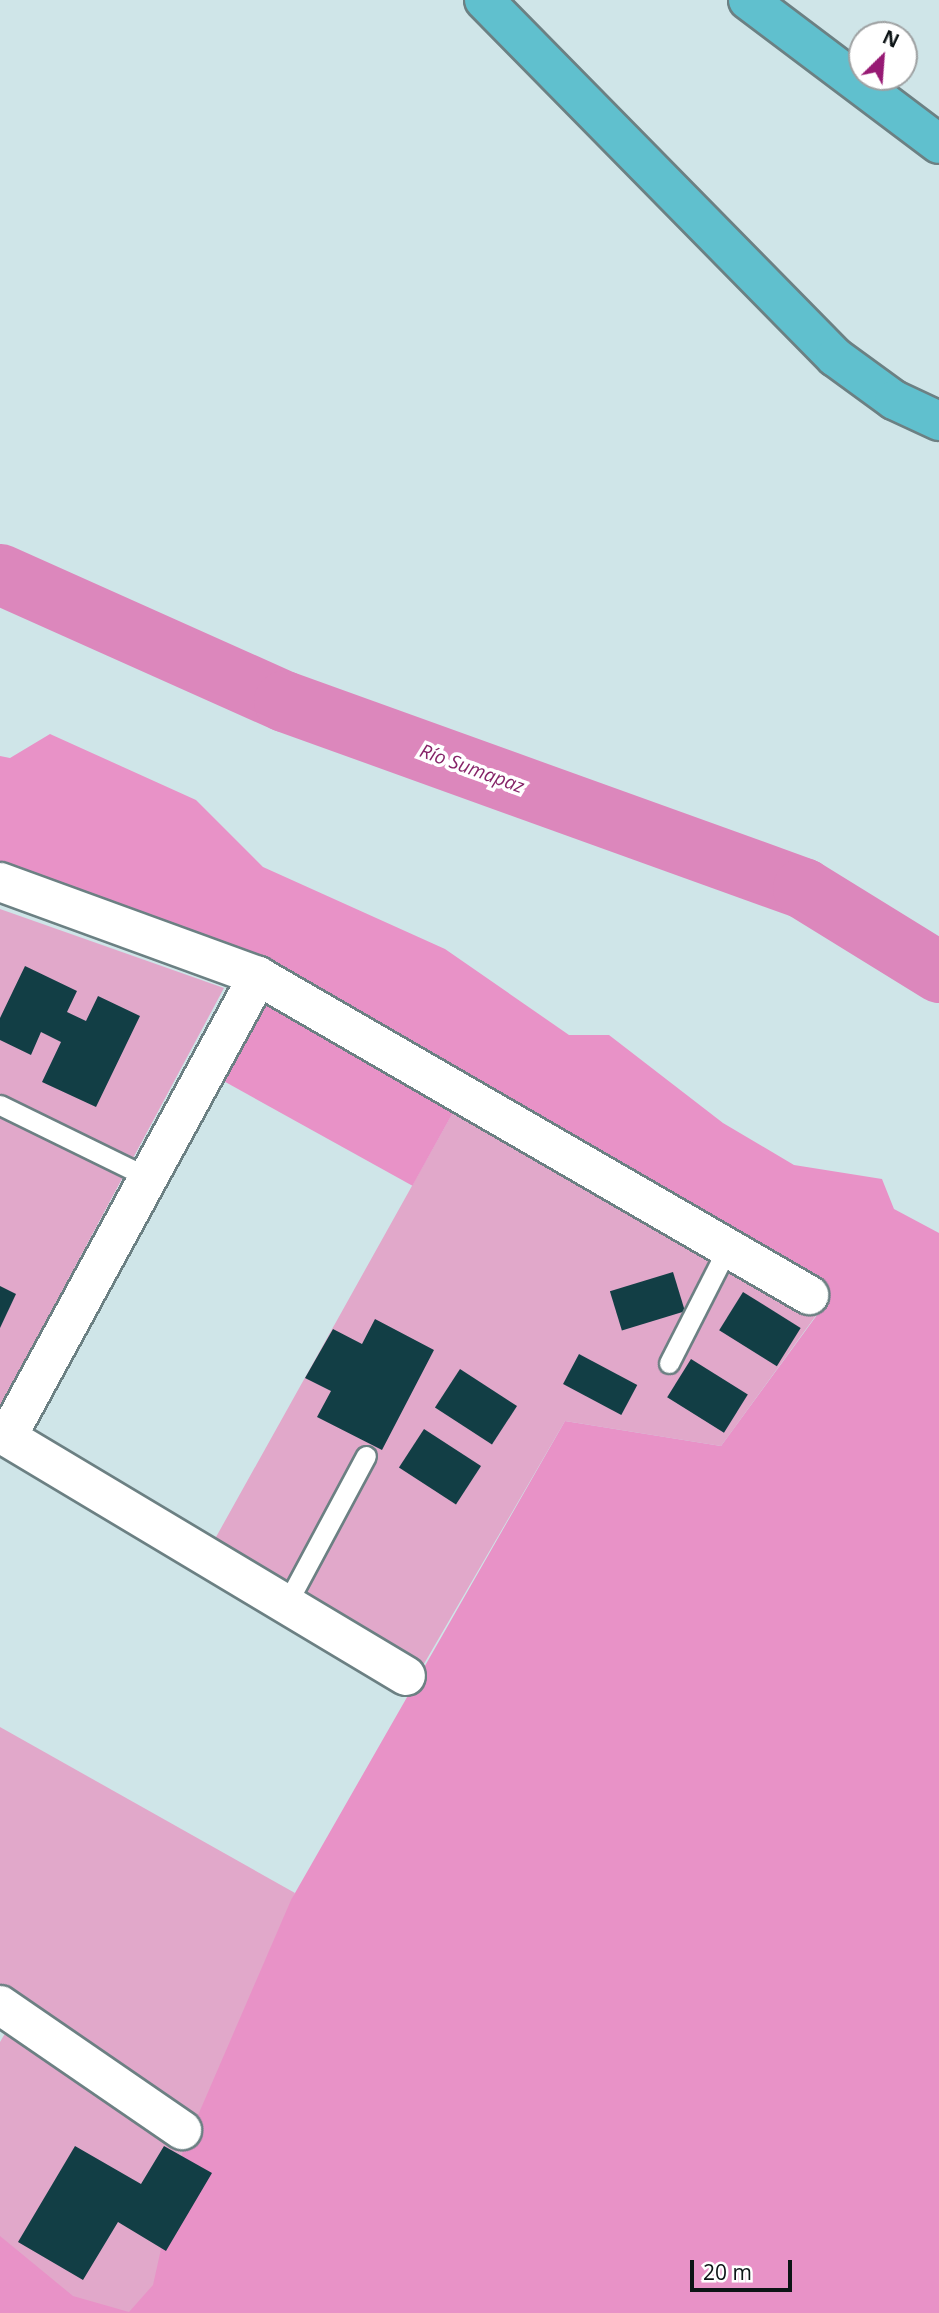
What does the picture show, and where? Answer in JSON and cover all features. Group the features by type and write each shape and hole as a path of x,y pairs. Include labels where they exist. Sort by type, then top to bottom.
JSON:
{"highway":[{"path":"484,0 835,357 894,400 939,421"},
{"path":"748,0 939,144"},
{"path":"835,357 914,395 939,398"}],"street":[{"path":"0,882 258,976 809,1295"},
{"path":"258,976 151,1179 3,1435 406,1676"},
{"path":"0,2005 182,2130"}],"lane":[{"path":"0,1105 151,1179"},
{"path":"669,1363 728,1247"},
{"path":"286,1605 366,1456"}],"shaded area":[{"path":"50,734 196,800 263,867 445,949 569,1035 609,1035 723,1123 794,1165 882,1179 894,1209 939,1233 939,2313 0,2313 0,2236 73,2296 129,2312 153,2285 183,2150 291,1900 565,1421 721,1446 828,1300 259,968 0,872 0,756 10,758"},
{"path":"0,909 224,988 0,1407"},
{"path":"265,1000 457,1106 412,1186 221,1080"},
{"path":"456,1107 817,1314 721,1446 565,1421 421,1669 211,1546"},
{"path":"0,1727 295,1893 198,2123 0,1985"},
{"path":"7,2030 236,2186 131,2313 0,2313 0,2042"}],"building":[{"path":"25,966 77,991 67,1012 86,1021 98,996 140,1016 96,1107 42,1082 61,1042 41,1032 31,1055 0,1040 0,1018"},
{"path":"673,1272 685,1311 622,1331 610,1291"},
{"path":"0,1286 16,1294 0,1328"},
{"path":"743,1292 801,1328 777,1366 719,1330"},
{"path":"375,1319 434,1350 382,1450 317,1417 331,1391 305,1378 333,1329 362,1344"},
{"path":"579,1354 637,1385 621,1415 563,1384"},
{"path":"691,1359 748,1395 724,1433 667,1397"},
{"path":"460,1369 517,1406 492,1445 435,1408"},
{"path":"424,1429 481,1466 456,1505 399,1468"},
{"path":"75,2146 141,2184 164,2146 212,2173 166,2251 118,2222 83,2280 18,2242"}],"waterway":[{"name":"Río Sumapaz","path":"0,574 284,701 803,888 939,972"}]}
